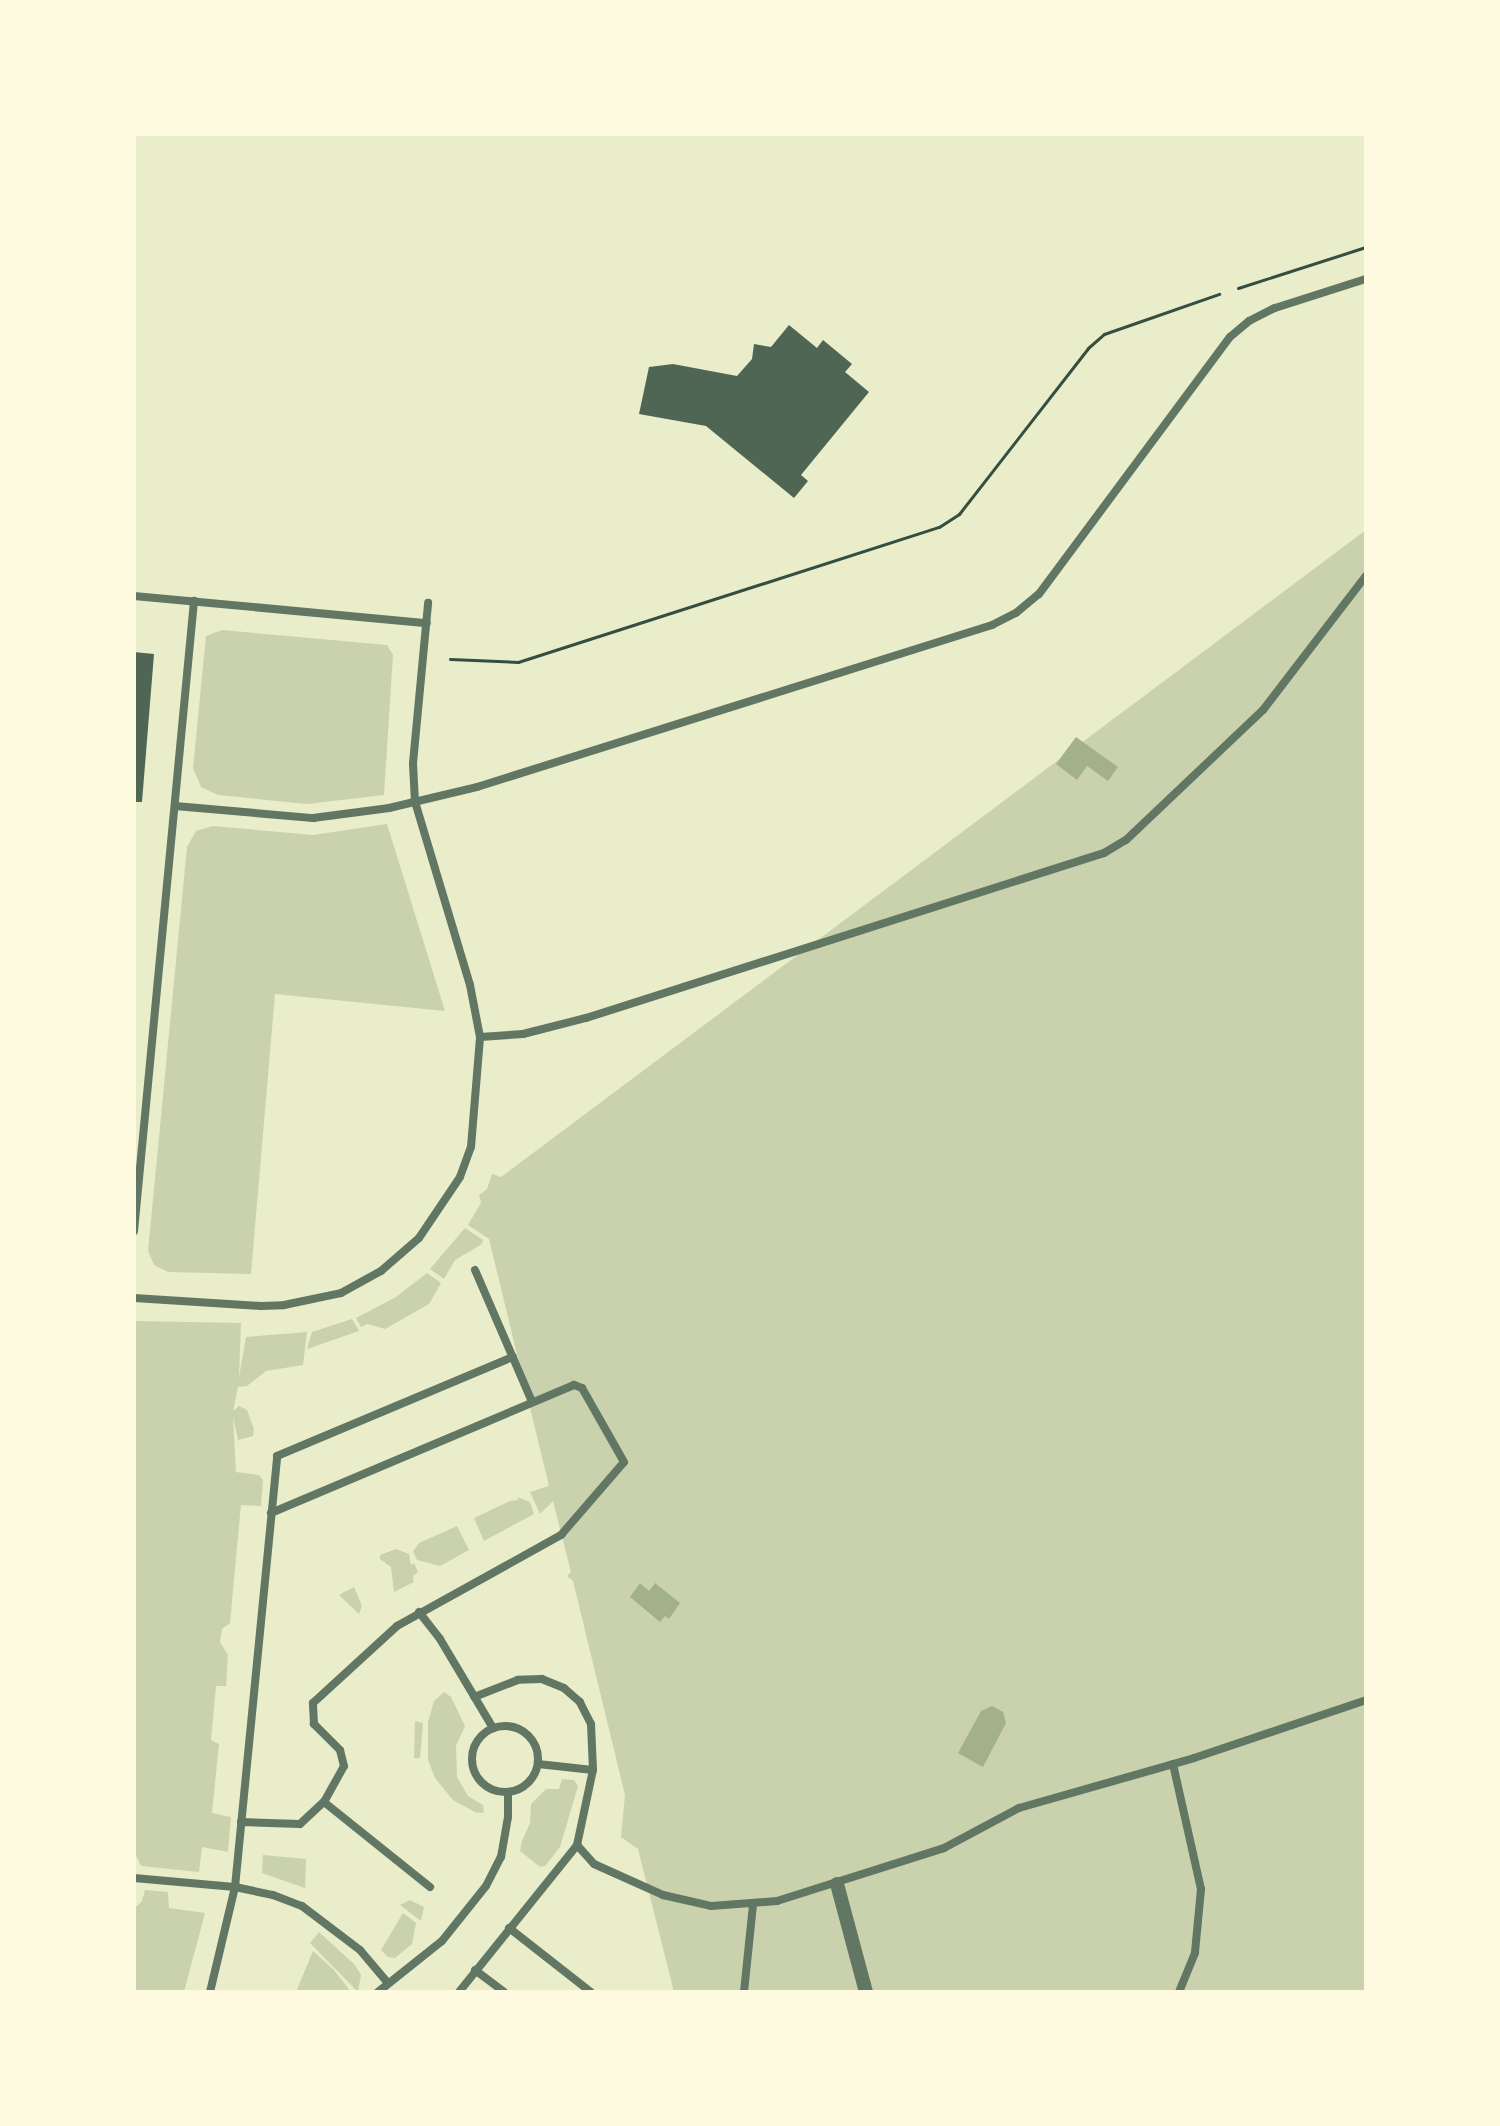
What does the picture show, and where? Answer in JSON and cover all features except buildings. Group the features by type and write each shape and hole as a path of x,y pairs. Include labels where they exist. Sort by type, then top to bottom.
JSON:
{"street":[{"path":"175,806 313,818 415,802 518,775 992,625 1016,613 1039,594 1230,337 1249,321 1275,308 1366,279"},
{"path":"480,1037 523,1034 586,1018 1104,853 1126,840 1263,710 1366,576"},
{"path":"134,596 427,623"},
{"path":"134,1231 194,601"},
{"path":"134,1298 284,1305 341,1293 381,1271 434,1221 460,1177 471,1147 480,1037 470,985 415,802 413,763 428,603"},
{"path":"475,1270 532,1402"},
{"path":"210,1992 235,1887 277,1456 513,1357"},
{"path":"241,1822 300,1824 324,1802 344,1766 340,1750 314,1724 313,1703 397,1626 561,1535 624,1462 582,1388 574,1385 271,1513"},
{"path":"419,1612 493,1728"},
{"path":"459,1992 577,1845 593,1770 591,1724 580,1702 564,1688 542,1679 518,1680 474,1697"},
{"path":"577,1845 594,1864 663,1895 711,1906 753,1905 837,1884 944,1848 1019,1808 1173,1764 1366,1700"},
{"path":"513,1727 522,1730 535,1745 538,1764 525,1787 508,1793 482,1784 472,1767 474,1748 493,1728 513,1727"},
{"path":"538,1764 593,1770"},
{"path":"1173,1764 1201,1889 1195,1953 1179,1992"},
{"path":"378,1992 442,1941 486,1886 501,1857 508,1817 508,1793"},
{"path":"324,1802 430,1887"},
{"path":"134,1878 235,1887 273,1895 302,1906 360,1950 388,1983"},
{"path":"837,1884 866,1992"},
{"path":"744,1992 753,1905"},
{"path":"509,1928 591,1992"},
{"path":"475,1970 504,1992"}],"path":[{"path":"1238,288 1366,247"},
{"path":"450,659 518,662 939,527 959,514 1088,348 1104,334 1219,294"}],"shaded area":[{"path":"1366,530 1366,1992 674,1992 638,1849 621,1837 625,1795 573,1581 567,1576 571,1572 553,1501 540,1514 530,1492 549,1486 489,1239 468,1225 481,1203 479,1195 487,1189 492,1174 501,1177"},
{"path":"222,630 387,645 393,655 384,795 307,804 218,795 201,787 193,768 206,636"},
{"path":"1076,737 1118,767 1108,781 1087,766 1077,780 1056,764"},
{"path":"387,824 445,1011 275,994 251,1274 168,1272 154,1265 148,1251 187,847 196,831 213,826 313,835"},
{"path":"465,1228 483,1240 482,1244 455,1260 444,1279 430,1269"},
{"path":"427,1273 441,1283 429,1304 385,1329 368,1324 361,1327 356,1318 396,1297"},
{"path":"352,1319 359,1331 307,1349 312,1332"},
{"path":"134,1321 241,1323 239,1377 246,1337 307,1332 303,1365 266,1371 247,1386 238,1387 233,1411 239,1406 247,1410 254,1429 253,1436 238,1440 233,1417 236,1472 259,1475 263,1480 261,1506 241,1505 230,1623 222,1629 220,1642 228,1655 226,1686 216,1686 211,1740 219,1744 212,1813 231,1817 228,1852 202,1847 199,1872 141,1866 134,1851"},
{"path":"517,1497 530,1502 534,1514 484,1541 474,1518 518,1500"},
{"path":"457,1526 469,1550 440,1566 417,1560 413,1551 419,1543"},
{"path":"396,1549 409,1554 411,1565 414,1563 418,1572 413,1576 414,1582 394,1592 391,1567 380,1559 380,1555"},
{"path":"640,1583 649,1591 655,1583 680,1603 669,1619 665,1616 660,1622 630,1597"},
{"path":"354,1587 362,1606 359,1614 339,1595"},
{"path":"444,1692 451,1697 465,1726 456,1746 457,1777 468,1796 483,1805 484,1813 475,1812 453,1800 435,1778 428,1760 428,1722 434,1701"},
{"path":"992,1706 1003,1712 1006,1723 983,1767 958,1753 981,1711"},
{"path":"415,1721 423,1723 420,1758 414,1758"},
{"path":"562,1779 574,1780 578,1786 560,1847 545,1866 540,1867 520,1851 530,1823 531,1804 546,1789 559,1789"},
{"path":"263,1855 306,1859 305,1888 262,1873"},
{"path":"145,1890 168,1892 169,1908 205,1913 184,1992 134,1992 135,1908 142,1901"},
{"path":"410,1900 424,1907 421,1921 400,1905"},
{"path":"403,1913 416,1923 412,1944 395,1958 388,1957 381,1950"},
{"path":"319,1932 355,1965 361,1975 358,1992 310,1943"},
{"path":"313,1951 334,1970 351,1992 296,1992"}]}
